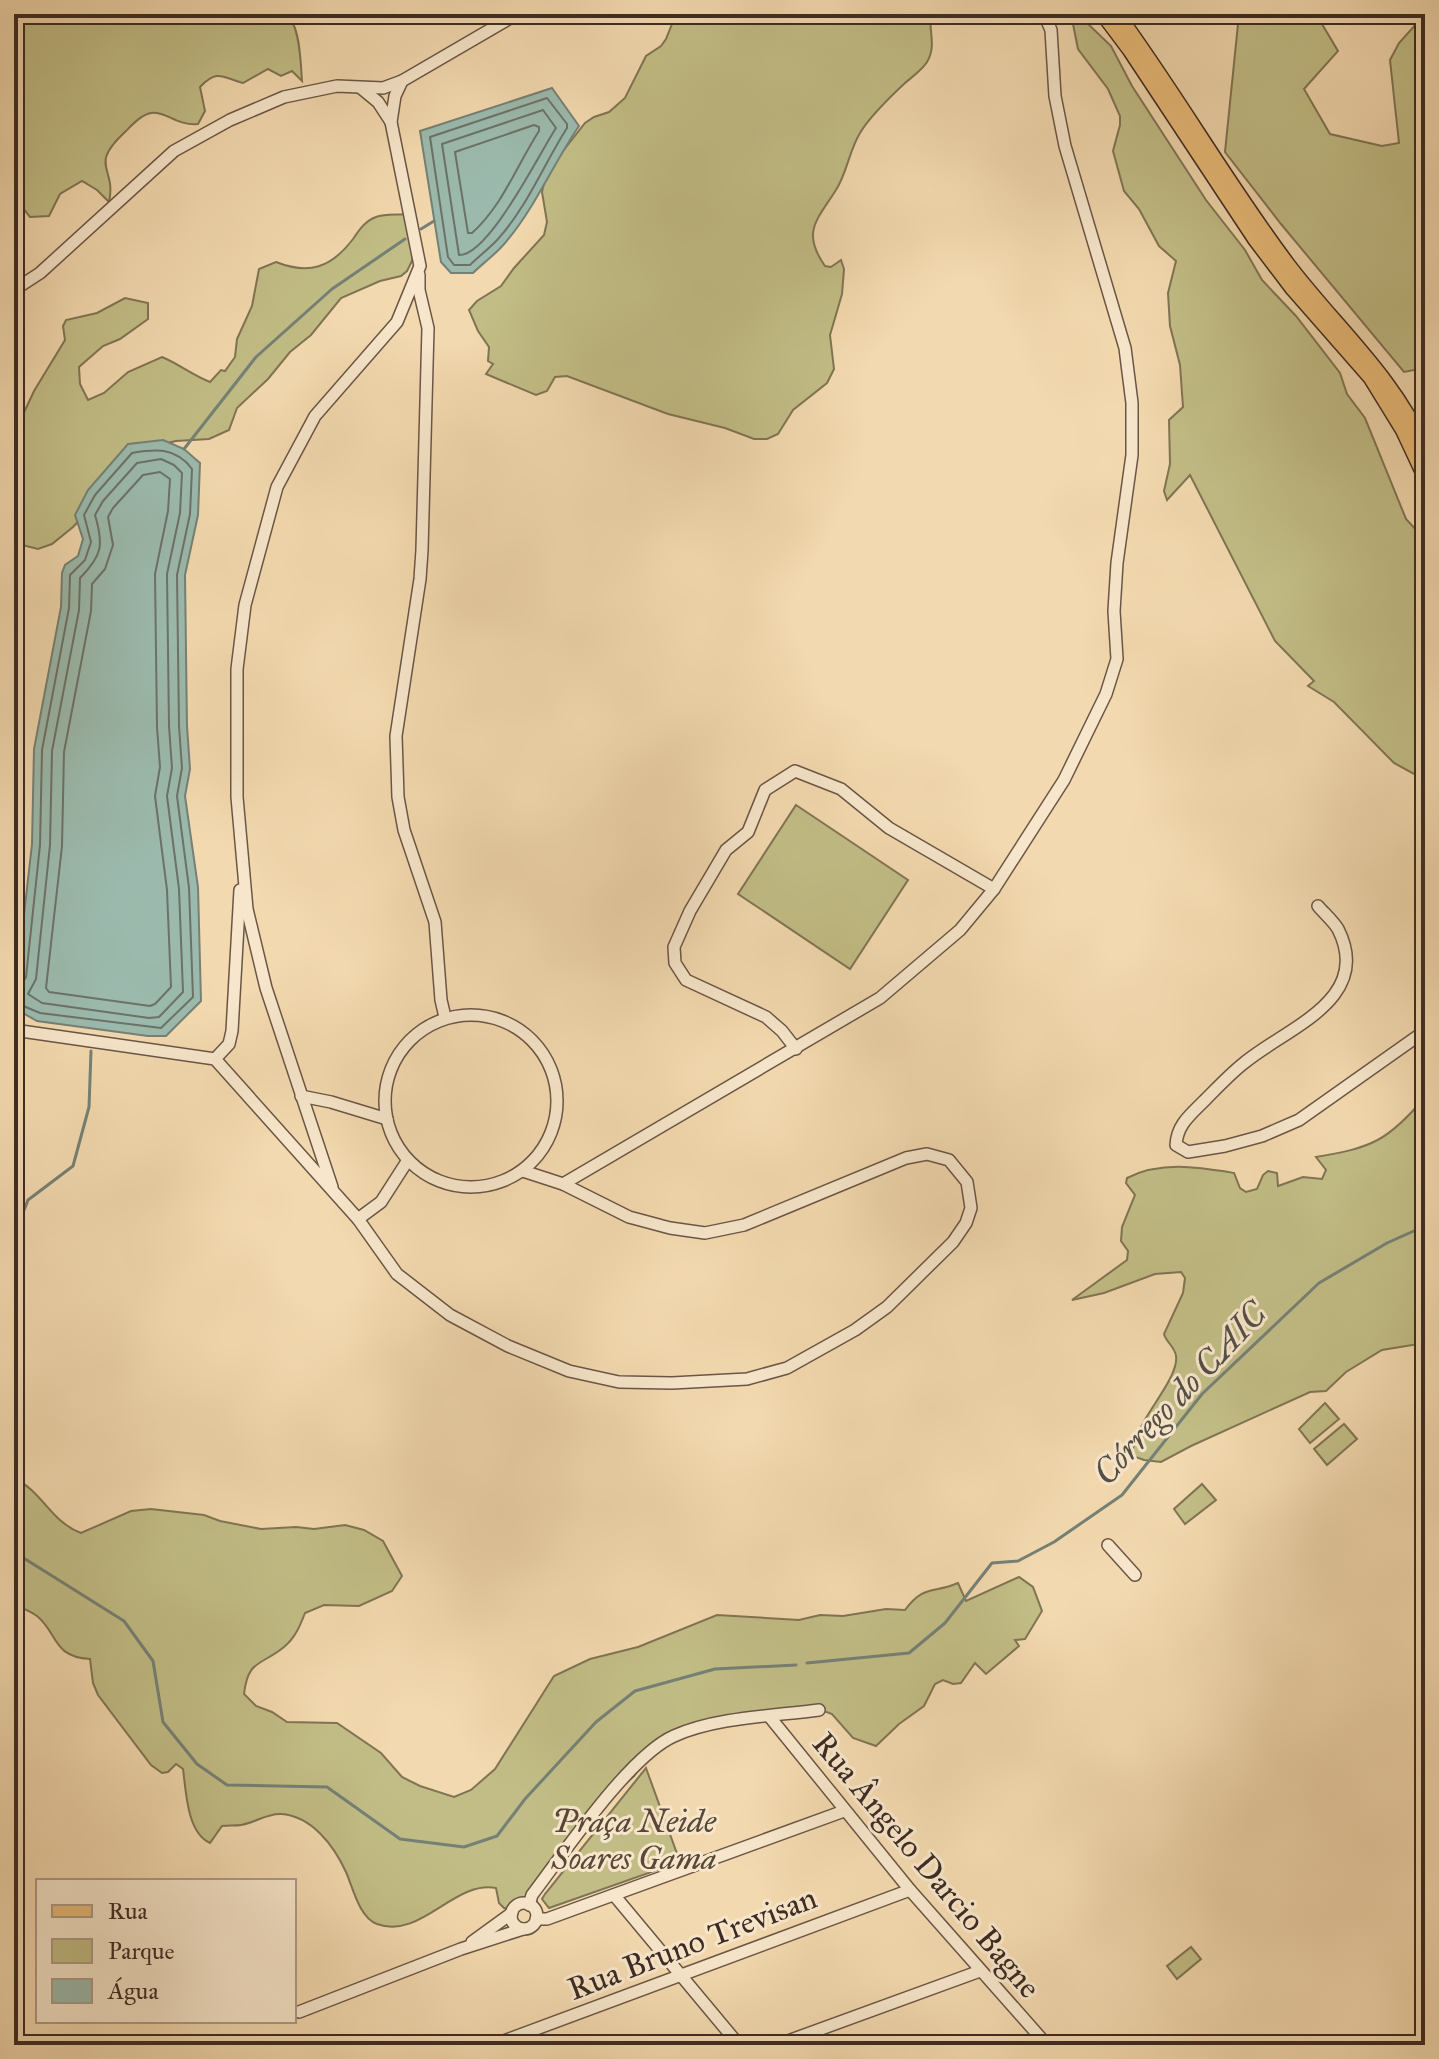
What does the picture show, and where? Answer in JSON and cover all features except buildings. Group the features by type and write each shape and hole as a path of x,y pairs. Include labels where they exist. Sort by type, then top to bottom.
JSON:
{"main road":[{"path":"1103,14 1255,239 1293,289 1371,378 1403,430 1425,477"},
{"path":"1117,14 1289,267 1361,348 1393,390 1425,449"}],"street":[{"path":"14,290 40,273 174,151 230,120 284,97 337,86 383,88 402,81 517,14"},
{"path":"563,1184 880,998 960,930 994,889 1064,780 1106,694 1117,659 1114,611 1117,563 1132,455 1132,403 1125,348 1065,146 1055,96 1051,30 1044,14"},
{"path":"402,81 395,96 391,122 420,266 422,309 428,328 428,355 420,579 396,736 401,816 435,922 445,1017"},
{"path":"361,88 378,102 391,122"},
{"path":"333,1192 266,988 247,909 235,754 237,669 245,605 277,487 315,416 397,322 420,266"},
{"path":"405,304 422,309"},
{"path":"796,1049 766,1017 686,980 675,963 674,947 690,911 726,850 748,832 765,790 795,771 841,789 889,828 994,889"},
{"path":"215,1059 229,1044 232,1031 241,856"},
{"path":"1318,906 1337,928 1346,957 1345,978 1324,1008 1244,1062 1185,1119 1176,1133 1176,1145 1188,1152 1225,1146 1262,1136 1299,1120 1425,1031"},
{"path":"472,1013 498,1018 522,1030 542,1049 554,1074 558,1101 554,1128 542,1152 523,1171 500,1183 476,1188 451,1185 428,1176 408,1160 395,1141 387,1119 385,1094 390,1069 403,1046 422,1029 445,1017 472,1013"},
{"path":"14,1030 215,1059 358,1219 397,1274 450,1315 508,1346 569,1371 619,1382 747,1379 787,1368 855,1330 887,1307 936,1261 966,1223 971,1208 967,1182 949,1160 927,1154 906,1158 744,1225 705,1233 629,1217 563,1184 523,1171"},
{"path":"301,1096 387,1119"},
{"path":"358,1219 381,1202 408,1160"},
{"path":"1108,1545 1137,1577"},
{"path":"529,1905 532,1895 586,1824 652,1748 673,1736 703,1726 819,1710"},
{"name":"Rua Ângelo Darcio Bagne","path":"769,1716 910,1890 1047,2045"},
{"path":"536,1919 547,1919 844,1811"},
{"name":"Rua Bruno Trevisan","path":"493,2045 910,1890"},
{"path":"614,1895 739,2045"},
{"path":"299,2012 461,1949 532,1927 536,1911 529,1905 517,1906 512,1913 461,1949"},
{"path":"512,1913 513,1922 523,1929"},
{"path":"777,2045 980,1971"}],"green space":[{"path":"14,14 277,14 290,20 296,31 302,81 292,71 281,76 268,69 243,83 221,76 206,81 200,87 205,111 198,124 151,113 137,120 114,143 106,160 110,181 109,202 82,181 60,194 49,216 30,217 22,207 14,205"},
{"path":"676,14 931,14 932,44 927,62 864,127 840,183 814,226 814,244 825,266 831,267 841,260 844,269 842,294 830,335 834,369 827,383 793,410 778,434 767,439 754,439 725,428 668,414 567,376 555,377 547,391 536,395 486,374 493,364 488,361 489,347 469,310 501,286 544,235 547,222 542,192 545,179 556,160 585,123 609,112 625,98 646,56 666,39"},
{"path":"1071,14 1082,18 1111,46 1132,86 1206,200 1245,250 1262,280 1296,316 1340,373 1347,394 1365,418 1406,519 1419,533 1425,548 1425,780 1394,763 1334,702 1308,686 1314,681 1275,641 1190,475 1167,500 1164,491 1170,464 1169,420 1183,407 1180,365 1170,326 1168,293 1176,261 1159,246 1139,209 1124,191 1113,151 1120,116 1108,89 1078,49"},
{"path":"1241,14 1316,14 1338,51 1304,89 1330,134 1382,146 1399,143 1390,60 1399,43 1425,14 1425,368 1404,372 1225,152"},
{"path":"407,214 414,247 407,271 341,298 311,335 290,352 268,379 237,408 229,430 209,439 176,441 146,448 73,527 52,544 38,549 14,543 14,434 34,391 65,340 63,326 66,320 97,313 125,298 148,303 148,319 120,339 103,346 79,367 80,384 88,400 104,393 128,372 162,357 210,382 221,370 225,371 235,357 237,339 252,306 259,269 276,262 299,268 319,266 336,257 372,219 383,215"},
{"path":"796,805 908,880 850,969 738,894"},
{"path":"1425,1097 1425,1343 1382,1350 1346,1372 1326,1391 1310,1392 1161,1462 1130,1455 1142,1425 1176,1363 1175,1353 1164,1334 1183,1293 1185,1278 1181,1272 1155,1274 1104,1293 1072,1300 1127,1260 1128,1251 1121,1241 1122,1227 1135,1195 1126,1183 1127,1178 1166,1167 1206,1169 1234,1173 1240,1188 1246,1192 1257,1189 1268,1171 1277,1173 1278,1186 1303,1177 1322,1179 1326,1170 1316,1157 1352,1150 1378,1140 1401,1123"},
{"path":"1325,1403 1339,1419 1310,1443 1299,1429"},
{"path":"1344,1424 1357,1439 1327,1465 1314,1449"},
{"path":"14,1478 32,1491 62,1522 81,1533 131,1511 151,1509 204,1515 261,1529 314,1529 345,1525 364,1530 383,1541 402,1576 392,1591 359,1606 324,1605 305,1613 297,1632 288,1643 252,1669 244,1694 256,1706 287,1722 337,1723 381,1753 402,1777 454,1797 471,1790 495,1769 554,1676 590,1659 638,1647 717,1615 799,1620 820,1615 905,1610 918,1596 929,1591 958,1583 966,1601 1019,1577 1033,1587 1042,1611 1025,1639 1015,1640 1019,1646 986,1674 975,1663 961,1683 943,1680 935,1684 924,1706 876,1746 853,1738 832,1714 816,1708 763,1711 655,1747 634,1776 579,1824 523,1906 515,1910 504,1908 499,1903 496,1888 481,1888 466,1892 423,1918 393,1927 377,1924 366,1915 335,1852 321,1834 303,1820 276,1814 246,1824 222,1826 210,1843 202,1838 192,1821 183,1769 176,1764 168,1772 162,1773 151,1765 98,1695 90,1659 62,1649 37,1616 14,1604"},
{"path":"1202,1484 1216,1500 1185,1524 1174,1509"},
{"name":"Praça Neide Soares Gama","path":"646,1768 680,1862 549,1908 542,1899 545,1894"},
{"path":"1191,1947 1201,1959 1177,1979 1167,1966"}],"water":[{"path":"552,88 579,126 526,215 505,243 473,273 451,273 441,262 420,131"},
{"path":"163,440 184,449 200,463 198,515 185,575 190,769 185,796 198,887 201,1001 166,1036 148,1036 37,1021 14,1008 14,1003 32,844 34,749 61,607 62,573 65,565 78,556 83,539 75,515 88,490 128,444"}],"waterway":[{"path":"421,229 434,221"},
{"path":"184,449 256,357 332,289 405,239"},
{"path":"14,1236 28,1200 73,1166 89,1107 91,1051"},
{"name":"Córrego do CAIC","path":"807,1663 909,1653 945,1623 992,1563 1018,1561 1054,1542 1122,1495 1202,1394 1319,1283 1387,1243 1425,1226"},
{"name":"Córrego do CAIC","path":"14,1552 124,1621 153,1661 163,1722 197,1764 227,1785 327,1787 400,1839 464,1847 497,1836 525,1799 596,1722 635,1691 715,1669 796,1665"}]}
